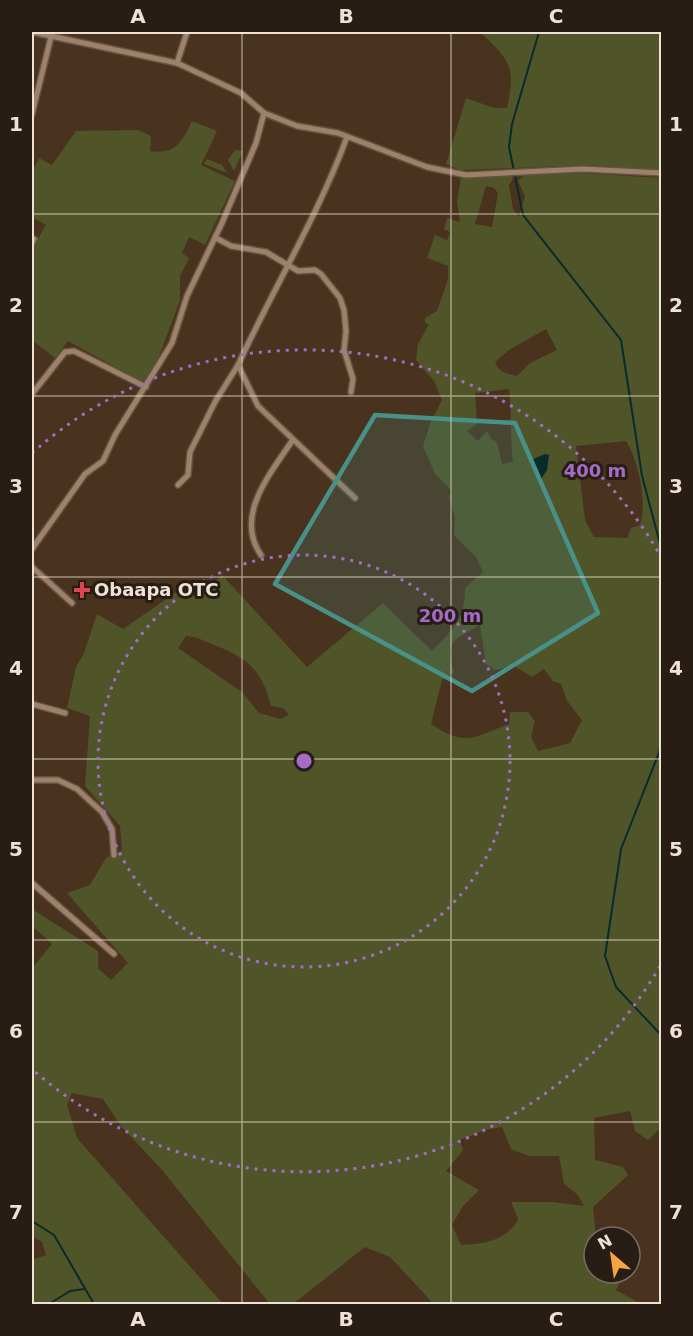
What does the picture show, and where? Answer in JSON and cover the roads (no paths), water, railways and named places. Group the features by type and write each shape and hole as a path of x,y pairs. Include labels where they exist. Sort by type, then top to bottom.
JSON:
{"street":[{"path":"32,32 177,63 231,87 264,113 297,126 346,137 427,167 466,175 583,169 662,173"},
{"path":"177,63 187,32"},
{"path":"32,114 51,37"},
{"path":"32,549 85,474 103,461 116,435 172,343 186,296 200,265 216,238 256,143 264,113"},
{"path":"178,485 188,475 190,452 215,402 238,365 259,319 288,266 336,165 346,137"},
{"path":"216,238 231,246 266,252 298,271 318,271 340,298 346,331 344,350 353,379 351,392"},
{"path":"32,394 65,352 74,351 146,387"},
{"path":"238,365 258,406 292,441 355,498"},
{"path":"261,555 253,543 250,528 254,507 264,483 292,441"},
{"path":"32,567 72,603"},
{"path":"32,704 65,713"},
{"path":"32,780 58,780 77,789 102,812 112,829 114,855"},
{"path":"32,884 114,954"}],"water":[{"path":"545,454 549,455 547,470 541,479 531,460"}],"waterway":[{"path":"539,32 512,124 509,147 523,215 621,340 642,476 662,551"},
{"path":"662,653 662,673"},
{"path":"662,745 621,849 605,956 616,987 662,1036"},
{"path":"32,1221 54,1235 94,1304"},
{"path":"49,1304 70,1291 84,1289"}],"place":[{"name":"Obaapa OTC","path":"82,590"}]}
